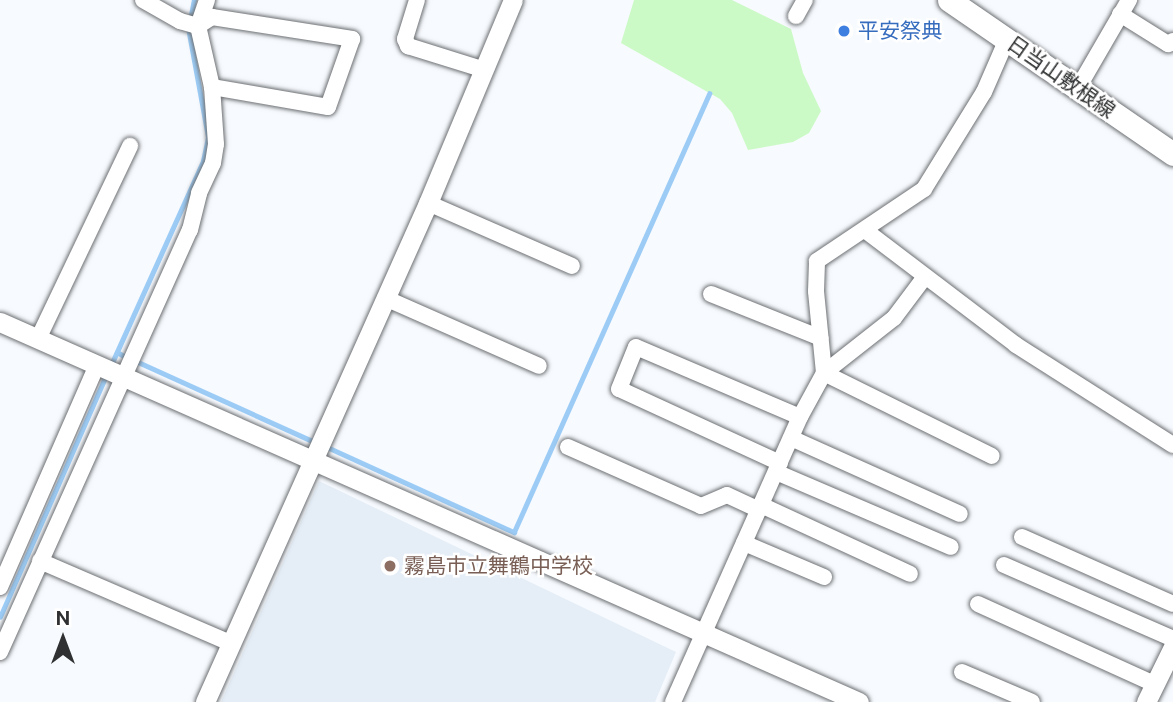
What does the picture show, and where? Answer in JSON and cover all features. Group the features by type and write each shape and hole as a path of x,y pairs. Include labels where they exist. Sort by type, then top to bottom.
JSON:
{"main road":[{"name":"日当山敷根線","path":"956,2 1173,154"}],"street":[{"path":"142,0 191,24 212,17 352,39 328,107 212,87"},
{"path":"191,24 207,0"},
{"path":"417,0 405,39 408,46 485,70"},
{"path":"205,702 428,203 513,0"},
{"path":"796,16 805,0"},
{"path":"1078,88 1124,7 1168,44 1173,41"},
{"path":"0,587 110,372 190,230 200,193 213,163 216,144 212,87 191,24"},
{"path":"824,373 817,261 866,231 924,189 984,92 1007,39"},
{"path":"38,339 130,146"},
{"path":"428,203 572,266"},
{"path":"866,231 924,278 1016,345 1173,445"},
{"path":"673,702 800,417 824,373 894,318 924,278"},
{"path":"711,294 821,338"},
{"path":"385,298 539,366"},
{"path":"0,322 859,702"},
{"path":"800,417 636,347 619,389 778,467 951,547"},
{"path":"0,652 40,561 110,372"},
{"path":"824,373 992,456"},
{"path":"791,438 960,514"},
{"path":"568,447 701,506 727,495 910,574"},
{"path":"1023,537 1173,604"},
{"path":"744,543 824,577"},
{"path":"40,561 230,643"},
{"path":"1004,565 1173,639"},
{"path":"978,604 1150,693 1173,647"},
{"path":"962,672 1032,702"}],"shaded area":[{"name":"霧島市立舞鶴中学校","path":"319,481 676,652 655,702 221,702"}],"green space":[{"path":"634,0 732,0 791,29 803,73 821,111 809,133 793,142 748,150 732,113 720,99 621,43"}],"waterway":[{"path":"190,20 194,0"},
{"path":"111,365 203,161 208,137 188,28"},
{"path":"325,446 514,532 709,93"},
{"path":"117,352 128,358"},
{"path":"136,361 317,443"},
{"path":"0,617 106,376"}],"place":[{"name":"平安祭典","path":"844,31"},
{"name":"霧島市立舞鶴中学校","path":"390,566"}]}
